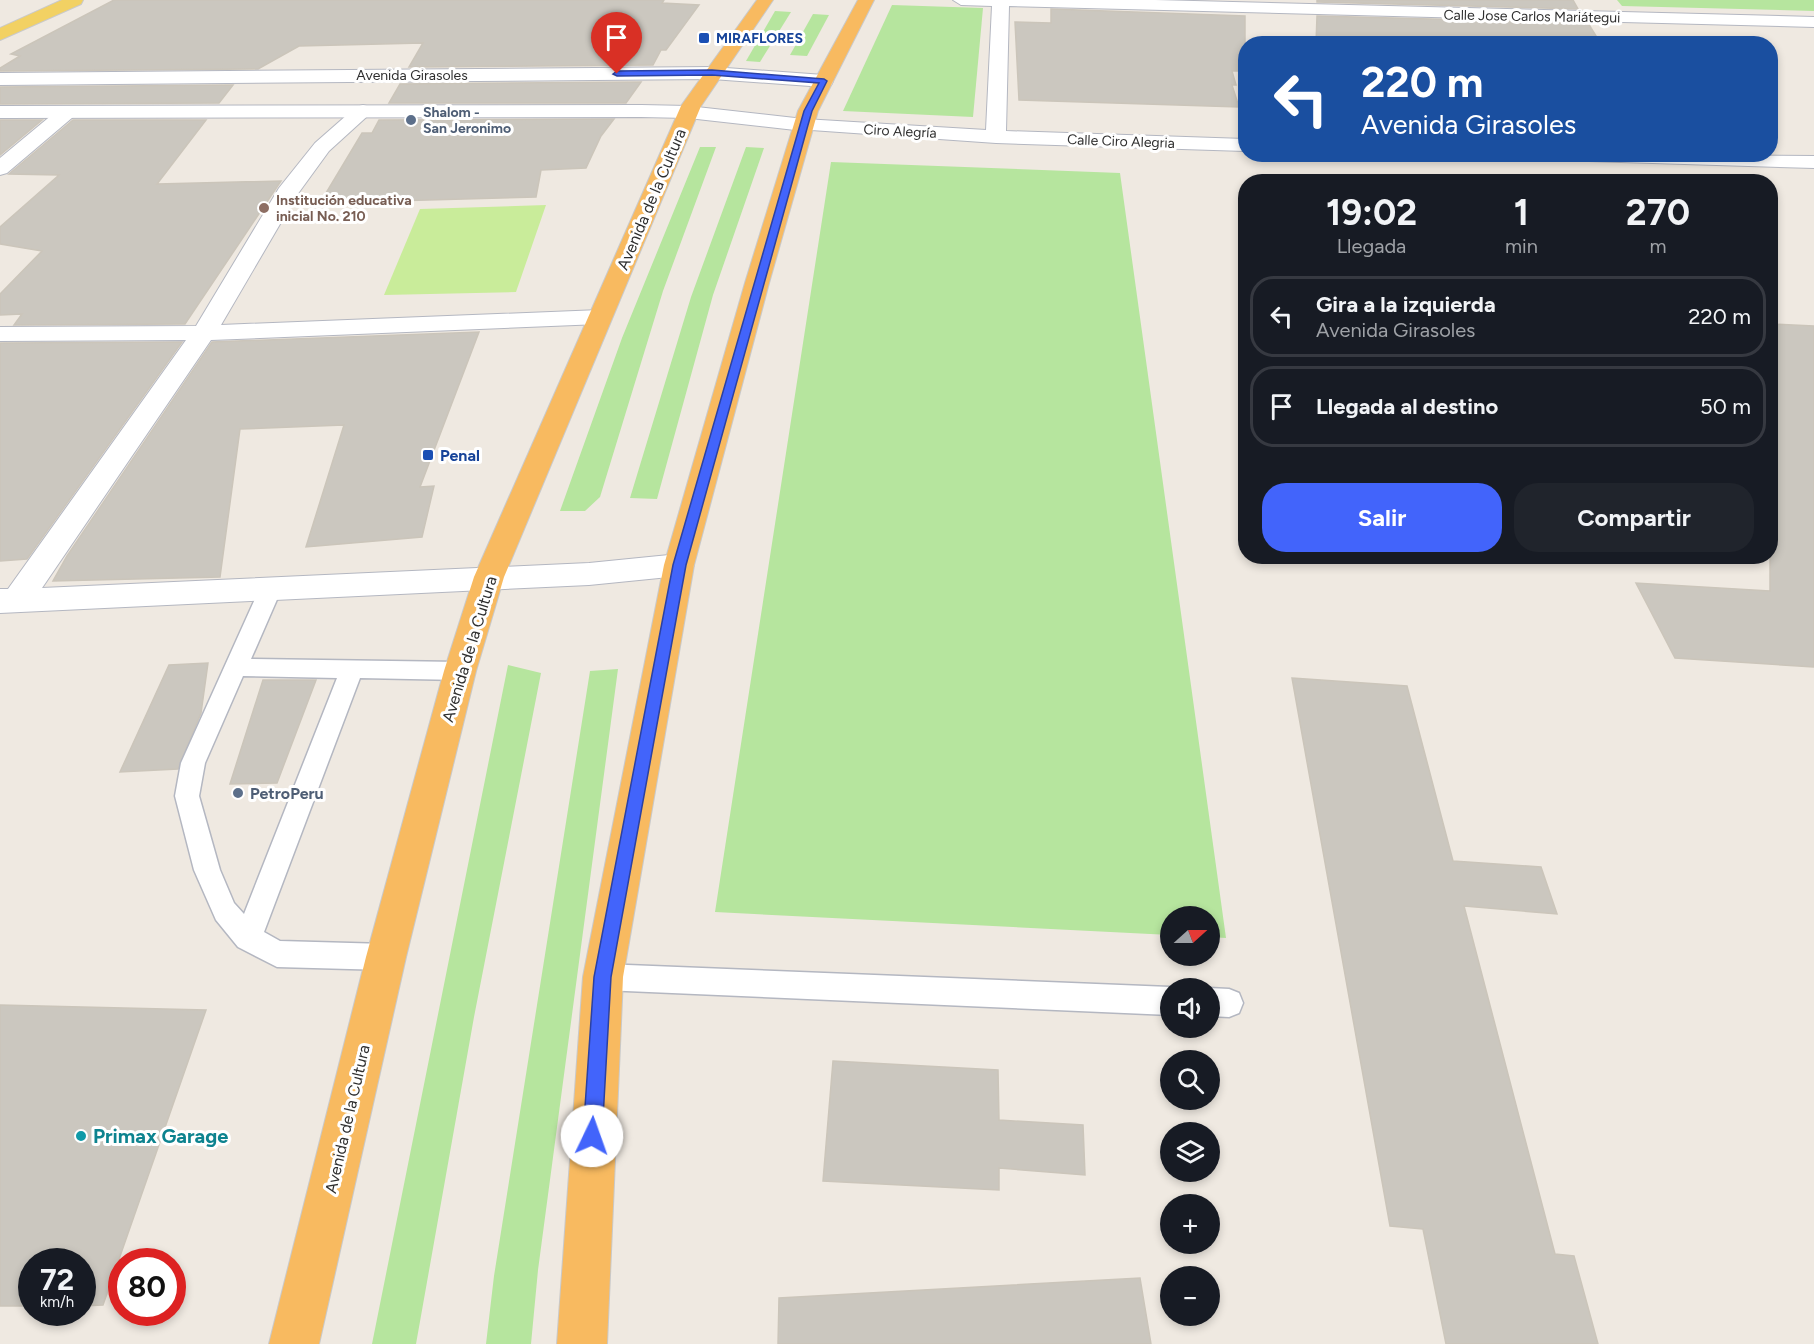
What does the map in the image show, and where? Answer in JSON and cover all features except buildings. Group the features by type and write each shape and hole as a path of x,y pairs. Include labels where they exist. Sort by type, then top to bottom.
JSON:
{"highway":[{"name":"Avenida de la Cultura","path":"294,1344 386,957 460,671 489,577 688,112 712,73 765,0"},
{"path":"582,1344 596,1066 603,977 679,565 808,111 866,0"}],"main road":[{"path":"0,17 37,0"},
{"path":"0,35 75,0"}],"street":[{"name":"Calle Jose Carlos Mariátegui","path":"961,0 1814,22"},
{"path":"1596,0 1628,35"},
{"path":"996,137 1001,1"},
{"name":"Avenida Girasoles","path":"0,79 712,73 824,81"},
{"path":"8,601 204,333 287,193 322,147 363,111"},
{"path":"0,112 688,112 804,125"},
{"path":"0,169 66,113"},
{"name":"Ciro Alegría","path":"804,125 996,137"},
{"name":"Calle Ciro Alegria","path":"996,137 1238,145"},
{"path":"1778,160 1814,162"},
{"path":"0,334 204,333 600,317"},
{"path":"8,601 589,574 679,565"}],"lane":[{"path":"271,588 193,763 188,796 207,870 225,911 248,938 277,954 386,957"},
{"path":"237,667 460,671"},
{"path":"248,938 352,669"},
{"path":"603,977 1160,1001"}],"green space":[{"path":"1617,0 1814,0 1814,11 1622,6"},
{"path":"892,5 983,8 973,117 843,111"},
{"path":"775,11 791,12 760,62 746,61"},
{"path":"813,14 829,15 807,56 790,55"},
{"path":"700,147 716,147 663,291 600,497 585,511 560,511 622,338"},
{"path":"746,147 764,148 713,295 657,499 630,498 691,297"},
{"path":"831,162 1120,173 1226,938 1220,938 1220,906 1160,906 1160,934 715,912"},
{"path":"546,205 516,292 384,295 420,209"},
{"path":"508,665 541,673 474,1017 416,1344 372,1344"},
{"path":"618,669 538,1270 531,1344 486,1344 494,1276 590,671"}],"place":[{"name":"MIRAFLORES","path":"704,38"},
{"name":"Shalom - San Jeronimo","path":"411,120"},
{"name":"Institución educativa inicial No. 210","path":"264,208"},
{"name":"Penal","path":"428,455"},
{"name":"PetroPeru","path":"238,793"},
{"name":"Primax Garage","path":"81,1136"}],"route":[{"path":"592,1136 603,977 679,565 757,283 808,111 824,81 712,73 617,74"}]}
